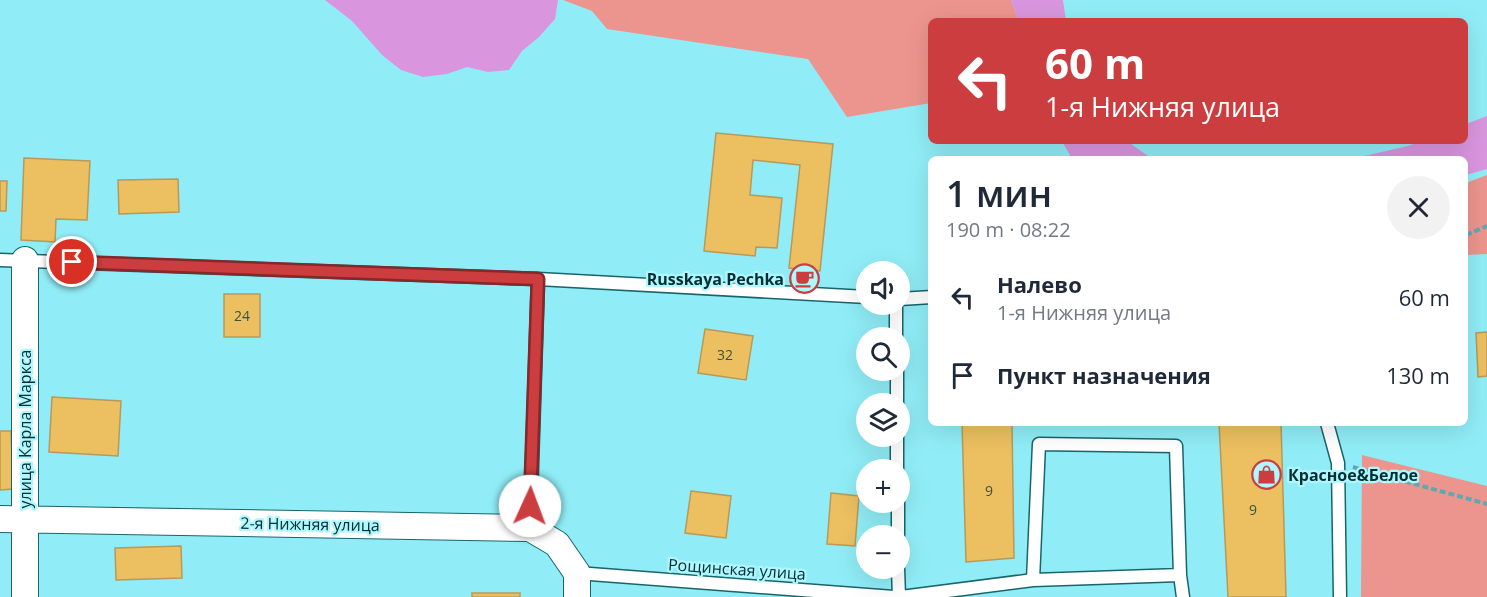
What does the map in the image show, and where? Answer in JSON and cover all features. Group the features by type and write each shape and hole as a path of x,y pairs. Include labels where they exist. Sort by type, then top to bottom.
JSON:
{"street":[{"name":"улица Карла Маркса","path":"12,260 12,518 25,597"},
{"name":"2-я Нижняя улица","path":"12,518 530,528 557,544 577,585"}],"lane":[{"path":"12,260 538,279 856,296"},
{"path":"530,528 538,279"},
{"path":"910,298 928,297"},
{"path":"1329,426 1338,463 1340,597"},
{"path":"1033,580 1039,444 1176,446 1180,575 1183,597"},
{"path":"899,579 900,597 1033,580 1180,575"},
{"name":"Рощинская улица","path":"577,585 894,597"}],"path":[{"path":"1468,234 1487,226"},
{"path":"1338,463 1487,504"}],"shaded area":[{"path":"325,0 558,0 555,19 522,51 509,70 488,72 467,67 447,74 423,77 401,70 382,55 352,21"},
{"path":"563,0 1011,0 1018,18 928,18 928,104 847,117 808,59 607,29 592,11"},
{"path":"1011,0 1063,0 1066,18 1018,18"},
{"path":"1487,116 1487,169 1468,174 1468,156 1364,156 1414,144 1468,144 1468,123"},
{"path":"1064,144 1131,144 1148,156 1070,156"},
{"path":"1487,175 1487,254 1468,255 1468,182"},
{"path":"1362,455 1487,486 1487,597 1361,597"}],"building":[{"path":"716,133 833,144 820,271 789,268 800,165 753,160 750,195 782,198 777,248 756,247 755,256 704,251"},
{"path":"24,158 90,161 87,220 56,219 55,242 21,240"},
{"path":"178,179 179,212 119,214 118,180"},
{"path":"0,181 7,181 6,211 0,211"},
{"path":"224,294 260,294 260,337 224,337"},
{"path":"705,329 753,336 746,380 698,373"},
{"path":"1487,332 1487,376 1478,377 1476,333"},
{"path":"52,397 121,401 118,456 49,452"},
{"path":"962,426 1012,426 1014,558 966,562"},
{"path":"1219,426 1281,426 1286,597 1228,597"},
{"path":"0,431 11,431 13,489 0,490"},
{"path":"691,491 731,496 726,538 685,533"},
{"path":"831,493 856,496 858,513 855,546 827,544"},
{"path":"181,546 182,578 116,580 115,548"},
{"path":"472,593 520,593 520,597 472,597"}],"place":[{"name":"Russkaya Pechka","path":"805,279"},
{"name":"Красное&Белое","path":"1267,475"}],"route":[{"path":"72,262 538,279 530,506"}]}
